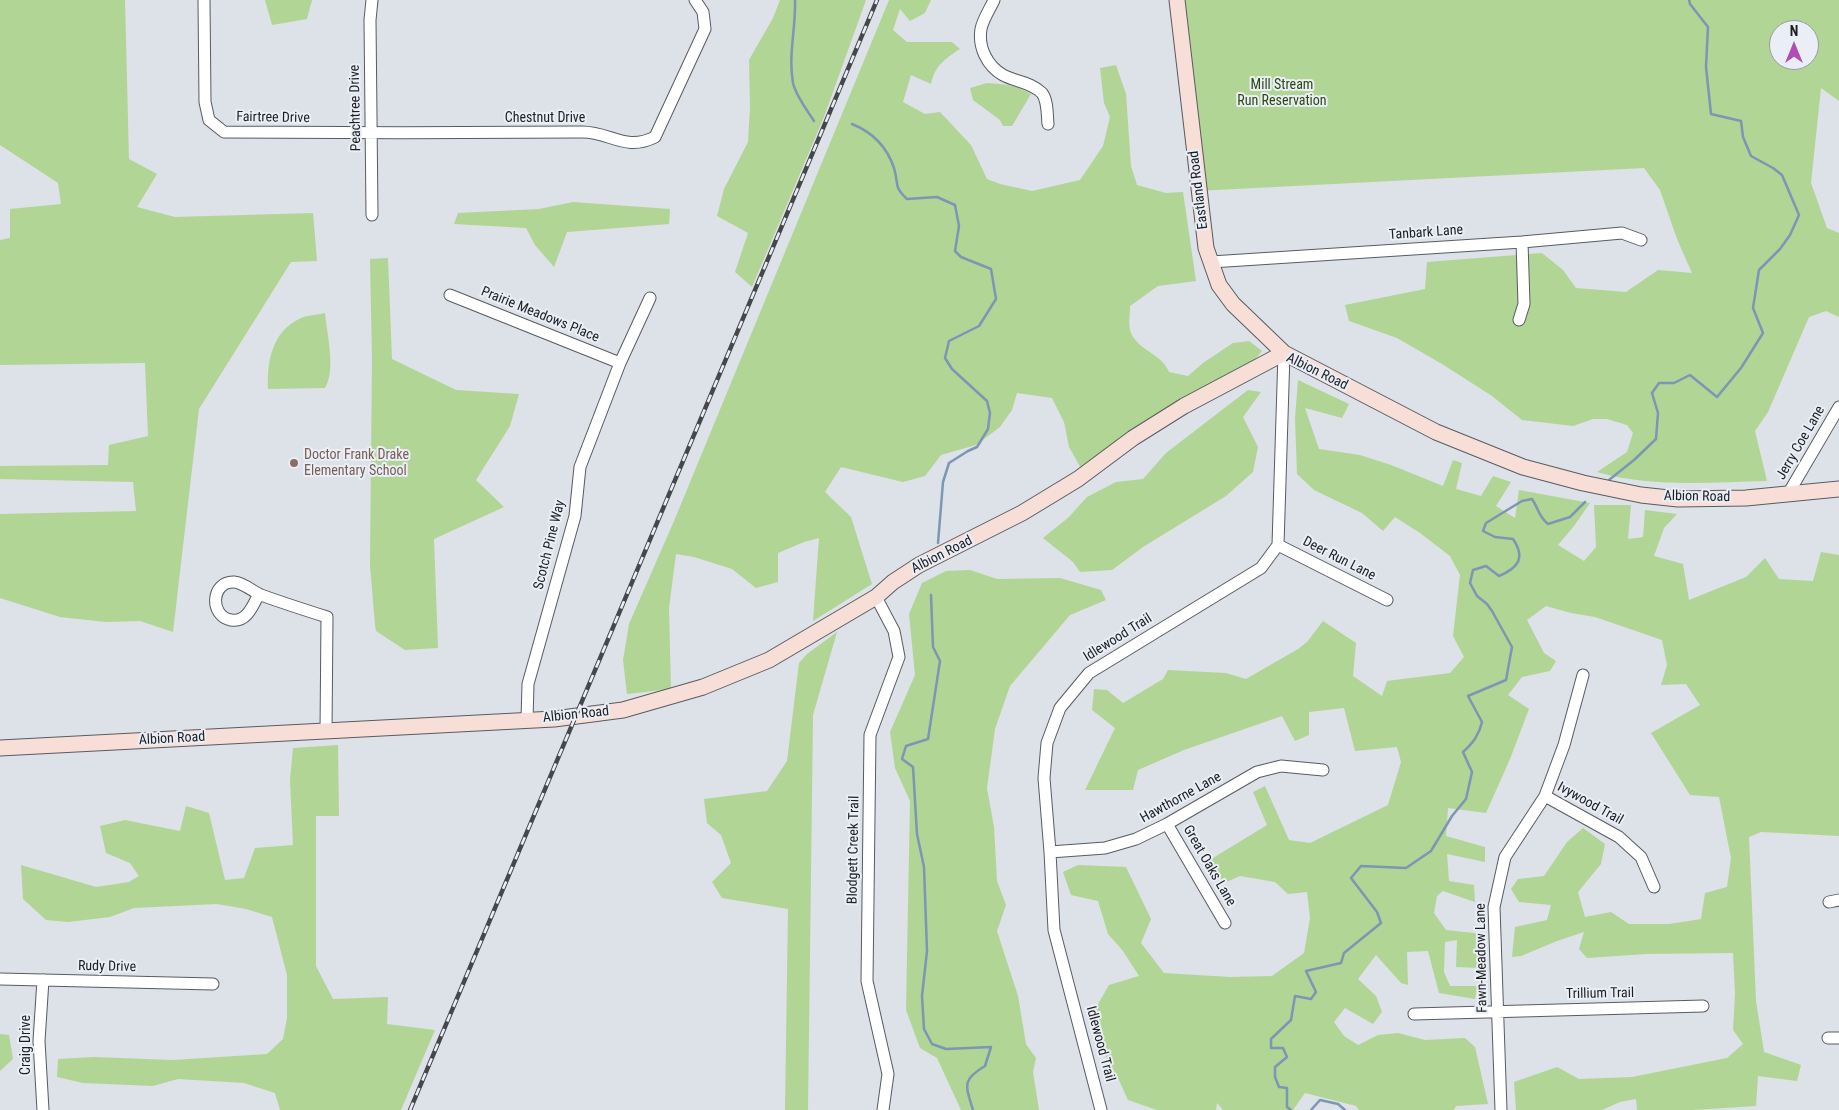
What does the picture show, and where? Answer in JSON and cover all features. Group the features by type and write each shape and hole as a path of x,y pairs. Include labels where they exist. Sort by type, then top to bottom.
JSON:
{"street":[{"name":"Fairtree Drive","path":"204,0 205,102 208,120 224,132 372,134"},
{"name":"Peachtree Drive","path":"372,0 370,20 372,215"},
{"name":"Chestnut Drive","path":"372,134 591,132 633,144 645,142 655,137 705,29 703,12 694,0"},
{"path":"994,0 982,28 982,48 990,64 1004,76 1026,82 1043,94 1047,108 1048,124"},
{"name":"Eastland Road","path":"1177,0 1206,248 1210,262 1219,286 1233,304 1284,353"},
{"name":"Tanbark Lane","path":"1210,262 1522,242 1622,233 1641,240"},
{"path":"1519,320 1524,304 1522,242"},
{"name":"Prairie Meadows Place","path":"450,295 620,363"},
{"name":"Scotch Pine Way","path":"527,720 528,684 575,516 580,467 620,363 650,298"},
{"path":"1278,545 1284,353"},
{"name":"Albion Road","path":"0,748 326,732 576,717 623,710 703,687 769,660 876,597 893,582 919,565 1022,513 1078,479 1133,438 1184,406 1284,353 1436,432 1523,467 1583,483 1641,495 1678,499 1746,498 1839,489"},
{"name":"Jerry Coe Lane","path":"1788,494 1839,407"},
{"name":"Deer Run Lane","path":"1278,545 1387,600"},
{"name":"Idlewood Trail","path":"1101,1110 1054,930 1044,778 1047,743 1060,708 1089,673 1261,568 1278,545"},
{"path":"259,594 326,617 326,732"},
{"name":"Blodgett Creek Trail","path":"876,597 894,631 899,657 870,735 867,981 888,1074 883,1110"},
{"name":"Fawn-Meadow Lane","path":"1501,1110 1494,907 1505,857 1545,796 1564,745 1583,674"},
{"name":"Hawthorne Lane","path":"1050,852 1105,848 1136,839 1167,824 1257,772 1281,766 1323,770"},
{"name":"Ivywood Trail","path":"1545,796 1619,836 1641,857 1654,887"},
{"name":"Great Oaks Lane","path":"1167,824 1224,923"},
{"name":"Rudy Drive","path":"0,980 213,984"},
{"name":"Craig Drive","path":"43,980 39,1041 43,1110"},
{"name":"Trillium Trail","path":"1414,1014 1703,1006"}],"green space":[{"path":"0,0 125,0 129,159 157,174 137,207 175,217 313,213 317,261 291,262 199,409 173,632 140,621 106,622 60,617 0,598 0,514 136,511 133,482 0,479 0,466 108,465 109,445 148,436 145,363 0,365 0,240 10,238 10,209 61,204 58,183 0,145"},
{"path":"265,0 312,0 307,19 272,25"},
{"path":"780,0 866,0 824,117 752,287 735,272 748,233 717,216 724,189 748,142 750,107 749,60 773,18"},
{"path":"889,0 931,0 925,13 910,21 900,9 893,30 907,42 952,42 960,49 945,59 938,67 931,84 911,75 903,102 925,114 940,112 971,145 987,179 1000,184 1032,191 1080,180 1103,146 1110,117 1104,103 1100,68 1116,65 1126,94 1131,166 1137,185 1166,193 1183,192 1196,281 1158,286 1130,306 1129,323 1131,333 1139,344 1166,366 1169,372 1188,376 1203,363 1233,343 1249,341 1262,351 1252,363 1082,470 1069,447 1064,422 1052,398 1017,393 1012,410 1000,427 976,445 941,455 925,476 903,482 841,467 825,492 851,517 872,584 813,621 819,538 778,553 778,582 756,588 732,569 694,557 676,554 669,608 671,689 627,694 623,660 629,624 674,521"},
{"name":"Mill Stream Run Reservation","path":"1176,0 1839,0 1839,101 1821,88 1811,183 1827,228 1839,233 1839,317 1826,311 1809,317 1768,412 1755,431 1767,481 1660,482 1618,477 1597,472 1627,452 1633,433 1627,425 1607,419 1593,419 1573,426 1522,420 1492,396 1397,338 1349,321 1345,305 1425,289 1427,262 1542,253 1563,270 1576,288 1626,292 1658,270 1692,273 1677,239 1660,190 1644,168 1197,191"},
{"path":"987,83 1015,87 1031,94 1012,126 1003,126 1000,120 973,100 970,88"},
{"path":"573,202 670,209 669,224 567,232 554,267 535,245 526,228 454,224 458,213 539,209"},
{"path":"388,258 392,359 456,390 519,394 510,426 476,480 504,507 434,539 438,648 405,650 376,631 375,625 370,565 372,358 370,259"},
{"path":"325,313 329,341 330,372 325,388 268,389 270,358 273,348 283,331 301,318"},
{"path":"1298,380 1349,404 1342,418 1305,408 1319,449 1360,455 1443,486 1453,460 1462,463 1456,489 1481,496 1493,476 1511,482 1496,506 1515,518 1519,490 1590,503 1558,545 1584,561 1596,547 1594,505 1631,505 1628,539 1643,537 1645,510 1677,514 1664,528 1654,556 1683,564 1689,600 1746,577 1765,558 1779,579 1813,581 1821,552 1839,555 1839,836 1761,832 1749,837 1756,1001 1764,1052 1801,1065 1797,1081 1758,1076 1756,1106 1693,1110 1637,1110 1636,1099 1620,1102 1602,1110 1516,1110 1514,1082 1557,1067 1579,1079 1632,1077 1727,1058 1743,1044 1733,1030 1735,994 1733,953 1646,954 1587,958 1579,949 1584,932 1521,956 1512,957 1515,927 1547,920 1551,905 1519,902 1511,889 1518,879 1544,876 1567,842 1583,828 1605,844 1601,864 1578,892 1585,917 1611,912 1629,924 1669,924 1701,919 1705,893 1727,887 1731,858 1719,797 1690,795 1651,733 1700,705 1686,684 1661,685 1667,665 1662,640 1595,617 1546,606 1527,620 1544,653 1556,661 1550,671 1522,677 1508,695 1529,709 1510,759 1486,813 1448,808 1446,836 1485,847 1485,862 1447,854 1449,881 1474,885 1475,902 1443,891 1437,896 1434,913 1446,930 1483,934 1481,968 1456,967 1457,940 1445,942 1444,972 1450,986 1477,986 1475,999 1439,993 1428,951 1407,952 1408,985 1401,983 1376,955 1358,979 1376,996 1382,1012 1373,1024 1345,1008 1334,1022 1344,1036 1358,1045 1378,1035 1398,1033 1425,1040 1465,1038 1475,1047 1488,1104 1456,1106 1454,1110 1359,1110 1356,1106 1305,1093 1293,1110 1223,1110 1217,1103 1216,1110 1157,1110 1128,1100 1104,1053 1094,1011 1109,985 1139,976 1123,951 1108,934 1098,901 1071,895 1063,872 1078,865 1126,867 1151,919 1141,943 1164,973 1230,977 1272,976 1304,953 1310,918 1307,892 1288,894 1275,882 1240,876 1224,883 1208,861 1267,825 1253,792 1265,786 1289,840 1310,843 1388,805 1401,762 1397,747 1355,751 1344,708 1309,712 1309,735 1295,741 1282,716 1184,750 1138,770 1133,790 1085,790 1115,728 1092,710 1094,689 1107,690 1123,703 1163,679 1168,670 1226,673 1246,679 1298,649 1307,642 1323,621 1356,643 1353,676 1382,696 1387,681 1450,673 1464,657 1453,636 1460,575 1450,556 1395,517 1383,531 1362,513 1314,490 1297,474 1295,418"},
{"path":"1248,390 1261,392 1243,417 1258,447 1253,472 1226,496 1143,547 1112,570 1080,572 1073,562 1043,538 1069,517 1087,497 1116,482 1143,479 1166,453"},
{"path":"970,570 997,579 1060,578 1101,590 1106,600 1070,615 1010,686 995,729 987,788 994,827 997,881 1006,905 997,931 1018,996 1026,1044 1036,1058 1033,1072 1039,1110 961,1110 937,1058 920,1048 906,1010 910,801 895,768 890,732 915,675 909,614 922,583 946,571"},
{"path":"837,632 813,715 808,1110 785,1110 788,909 722,898 712,882 731,863 721,835 707,823 704,799 767,791 787,761 799,663 807,654"},
{"path":"338,745 339,816 316,816 316,966 333,999 388,997 387,1024 435,1030 401,1110 280,1110 275,1093 244,1083 178,1079 153,1086 83,1083 57,1077 58,1059 94,1057 173,1060 267,1054 283,1039 287,1018 287,975 272,917 246,909 217,904 134,908 110,917 68,922 46,920 23,899 21,865 96,887 129,882 139,876 130,863 106,853 100,826 125,820 180,831 186,806 209,813 225,880 244,878 255,848 293,845 290,780 293,748"},
{"path":"0,1034 9,1035 13,1059 0,1071"}],"waterway":[{"path":"795,0 791,62 793,83 799,98 814,121"},
{"path":"1609,480 1656,439 1658,413 1652,393 1659,383 1674,383 1690,375 1717,397 1741,368 1763,333 1753,308 1759,270 1780,249 1790,235 1799,215 1782,175 1751,156 1743,137 1741,121 1711,114 1706,67 1708,27 1689,0"},
{"path":"852,124 866,131 883,147 894,168 898,188 907,199 937,197 955,205 959,226 955,251 961,257 991,269 996,299 979,326 949,341 945,358 952,369 987,401 990,413 988,429 977,447 949,463 943,482 938,543"},
{"path":"1291,1110 1287,1107 1287,1088 1279,1087 1275,1077 1275,1067 1287,1057 1283,1048 1271,1048 1271,1039 1291,1020 1295,996 1311,999 1316,992 1306,971 1341,963 1344,953 1381,923 1377,912 1351,878 1361,866 1406,868 1431,851 1452,816 1466,799 1472,772 1463,752 1475,738 1482,722 1468,696 1506,680 1512,647 1492,611 1477,596 1470,583 1473,570 1486,566 1499,576 1511,570 1518,562 1519,552 1513,539 1495,537 1483,531 1486,523 1522,501 1532,499 1540,515 1548,524 1570,517 1585,502"},
{"path":"931,595 933,647 940,661 928,739 906,746 902,759 913,767 917,834 924,867 927,951 922,996 924,1029 932,1044 946,1049 991,1047 985,1066 972,1075 967,1084 973,1110"},
{"path":"1311,1110 1320,1100 1338,1104 1345,1110"}],"railway":[{"path":"410,1110 877,0"}],"place":[{"name":"Doctor Frank Drake Elementary School","path":"294,463"}]}
